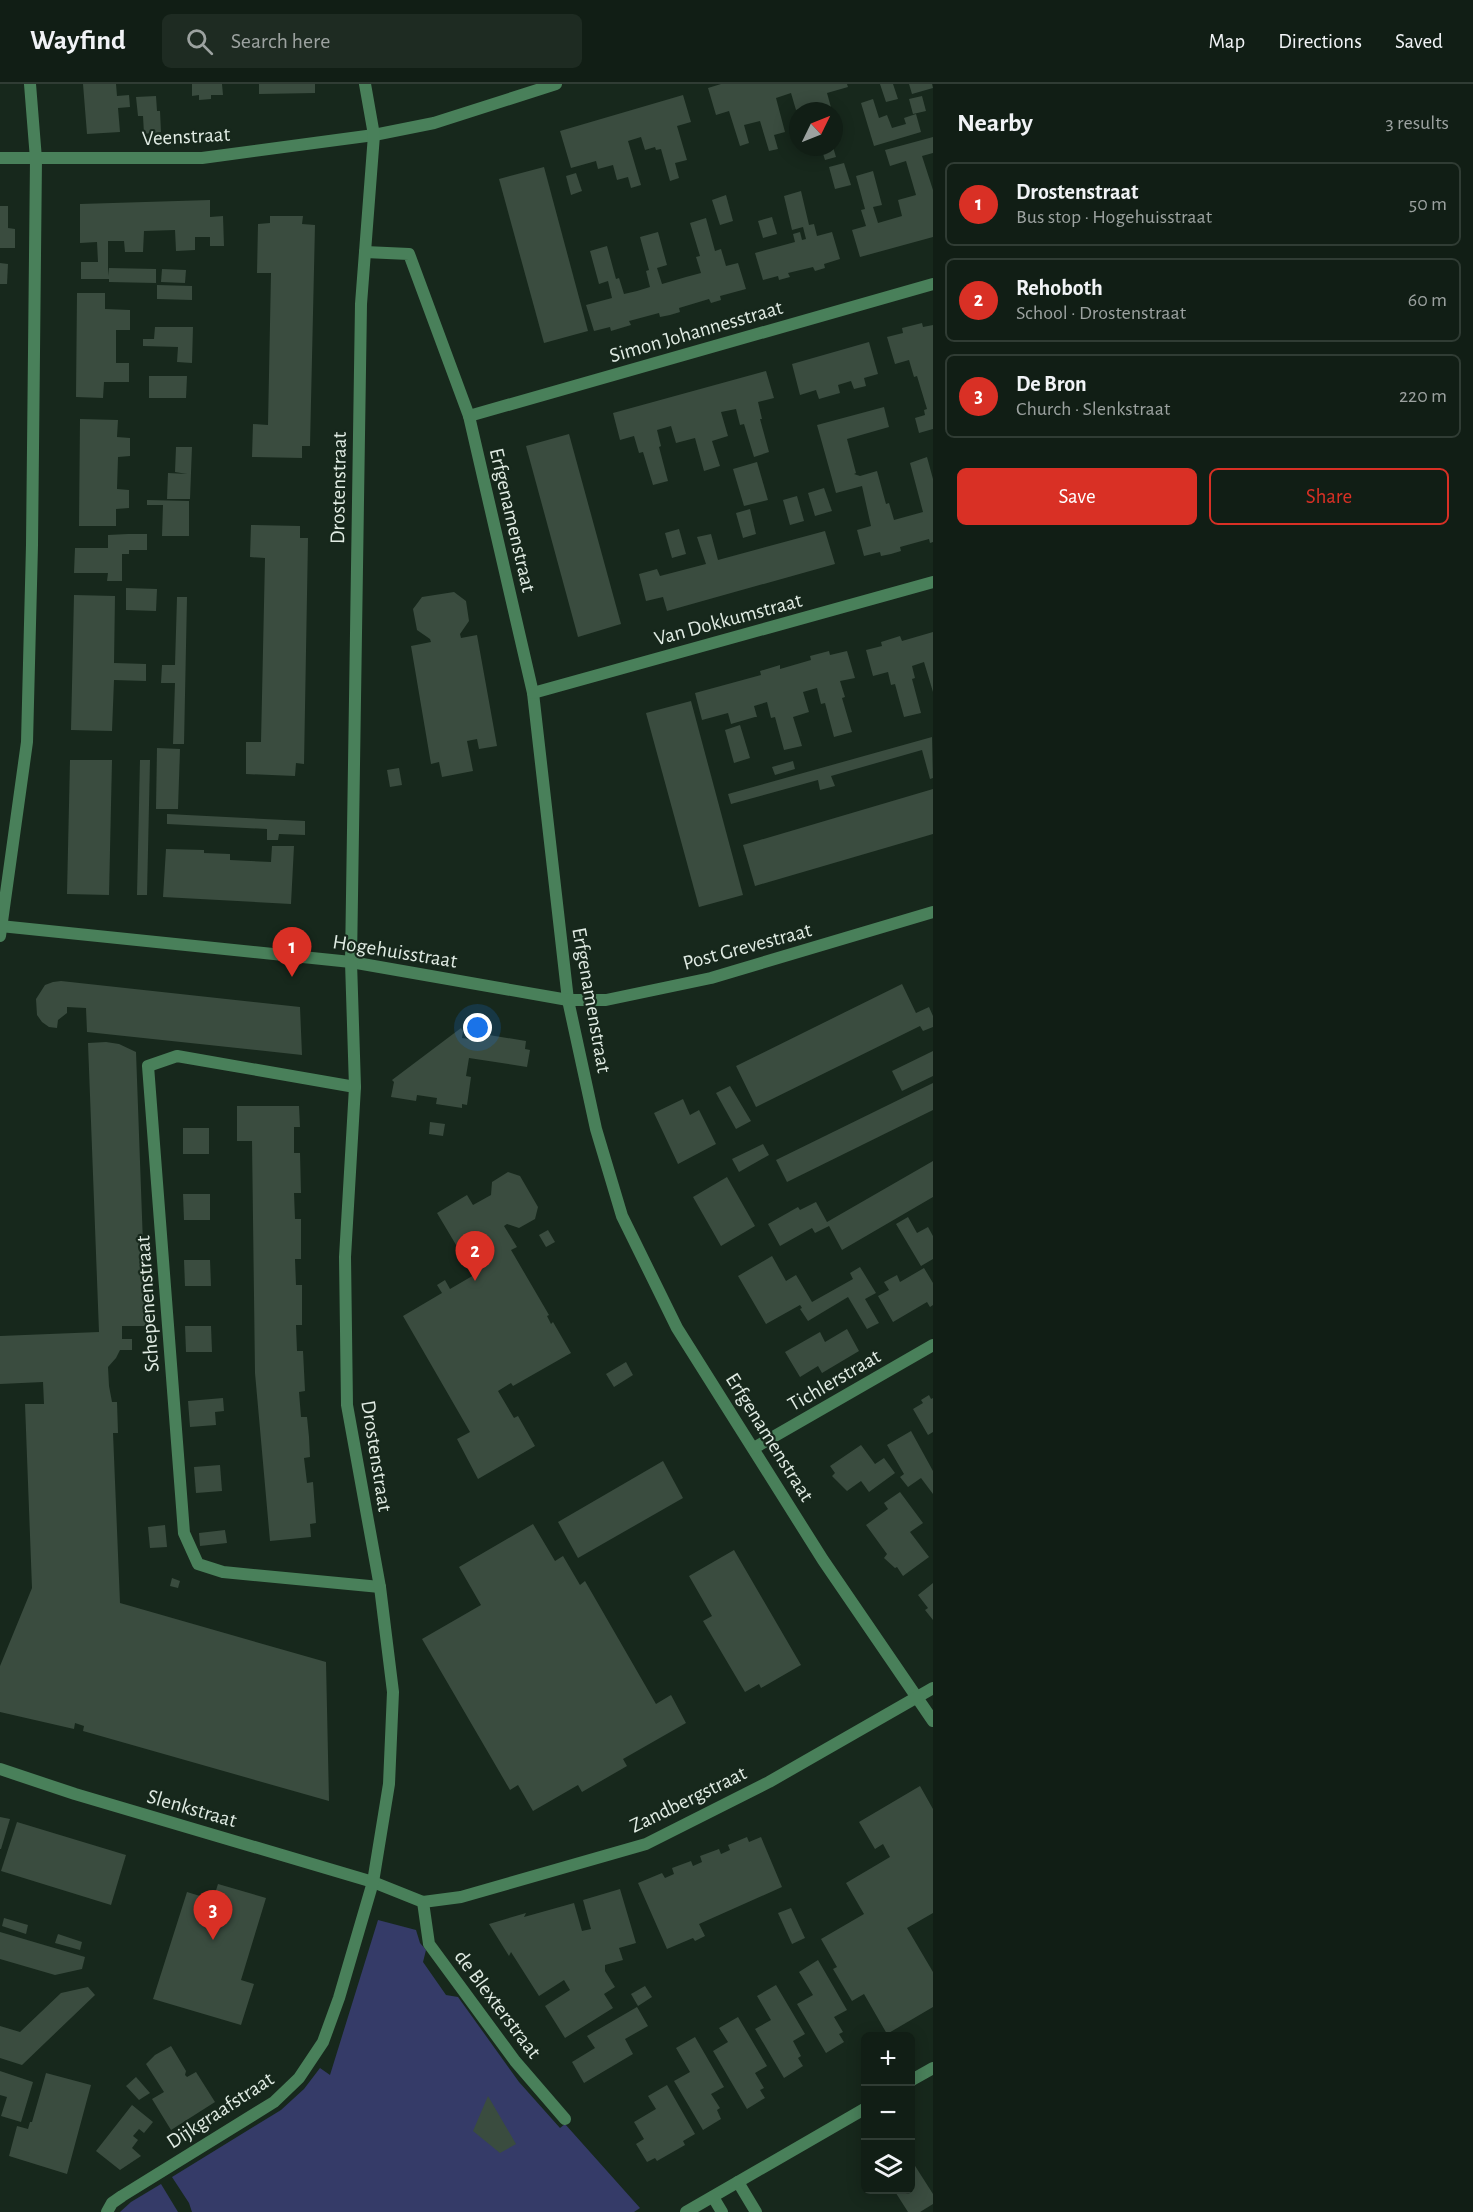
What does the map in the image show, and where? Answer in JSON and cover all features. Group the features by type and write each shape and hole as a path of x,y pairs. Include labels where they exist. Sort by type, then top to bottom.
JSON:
{"street":[{"path":"0,929 27,742 32,546 36,159 30,84"},
{"name":"Drostenstraat","path":"365,84 374,135 361,316 351,962 355,1087 345,1257 347,1405 380,1587 393,1692 389,1784 373,1882"},
{"name":"Veenstraat","path":"0,158 201,158 374,135 434,123 556,84"},
{"name":"Erfgenamenstraat","path":"365,252 409,254 470,416 533,693 568,1000 596,1129 622,1216 677,1328 823,1560 933,1721"},
{"name":"Simon Johannesstraat","path":"470,416 933,284"},
{"name":"Van Dokkumstraat","path":"533,693 933,582"},
{"name":"Post Grevestraat","path":"568,1000 606,1000 711,978 933,912"},
{"name":"Hogehuisstraat","path":"0,929 351,962 568,1000"},
{"name":"Schepenenstraat","path":"355,1087 177,1056 148,1066 184,1533 198,1564 224,1572 380,1587"},
{"name":"Tichlerstraat","path":"754,1448 933,1346"},
{"name":"Zandbergstraat","path":"373,1882 423,1902 461,1897 646,1844 769,1782 933,1688"},
{"name":"Slenkstraat","path":"0,1769 75,1794 373,1882"},
{"name":"Dijkgraafstraat","path":"107,2212 112,2203 122,2196 274,2102 299,2078 316,2054 328,2030 373,1882"},
{"name":"de Blexterstraat","path":"423,1902 429,1944 515,2061 565,2119"},
{"path":"915,2078 933,2068"},
{"path":"686,2212 861,2111"},
{"path":"738,2182 756,2212"},
{"path":"713,2197 722,2212"}],"shaded area":[{"path":"378,1920 416,1930 420,1943 426,1950 423,1962 446,1995 458,1997 519,2082 560,2128 565,2124 640,2208 634,2212 192,2212 189,2203 172,2177 281,2110 304,2089 320,2068 330,2075"},
{"path":"161,2184 178,2212 120,2212 131,2202"}],"building":[{"path":"83,84 116,84 117,96 129,95 130,107 118,108 120,132 87,134"},
{"path":"192,84 222,84 223,95 211,95 211,99 199,100 199,95 192,96"},
{"path":"259,84 315,84 315,93 259,94"},
{"path":"721,84 847,84 848,87 827,93 830,102 794,102 791,93 776,98 785,132 774,135 778,149 769,151 760,121 744,125 749,143 740,146 729,111 716,115 708,88"},
{"path":"880,84 893,84 898,99 886,102"},
{"path":"909,84 932,84 933,88 912,94"},
{"path":"683,95 691,122 677,126 687,160 675,163 679,178 670,181 661,149 656,150 655,147 645,150 641,137 628,141 641,185 631,188 628,177 617,180 613,165 598,169 596,161 571,168 560,131"},
{"path":"156,96 157,111 160,111 161,132 144,134 143,116 138,116 136,97"},
{"path":"922,96 926,111 913,114 909,99"},
{"path":"873,99 879,118 887,115 892,128 906,124 904,118 916,114 921,132 874,146 861,103"},
{"path":"933,137 933,153 922,156 933,190 933,237 860,257 852,230 866,226 861,210 865,209 856,176 873,171 882,205 873,207 878,223 902,216 898,200 916,195 906,161 890,166 885,150"},
{"path":"824,156 836,156 836,157 825,160"},
{"path":"844,163 851,185 835,189 829,167"},
{"path":"544,167 588,331 544,343 499,179"},
{"path":"576,173 582,191 571,195 566,176"},
{"path":"801,191 809,225 814,224 817,236 832,232 840,259 824,264 825,268 815,271 813,267 788,273 790,277 779,280 778,276 763,280 755,253 795,242 793,234 800,232 802,240 806,239 803,227 792,230 784,196"},
{"path":"726,195 733,221 720,225 712,200"},
{"path":"210,200 210,217 223,216 224,246 210,246 210,237 195,237 195,250 176,251 175,230 144,231 143,252 125,252 124,241 108,241 108,276 109,268 156,269 156,283 81,279 81,262 98,262 97,242 80,243 80,204"},
{"path":"0,206 8,206 8,228 15,229 15,248 0,248"},
{"path":"270,216 303,216 302,224 315,225 310,446 302,446 302,458 252,457 253,424 268,425 271,273 257,273 258,224 270,223"},
{"path":"772,217 777,234 763,238 758,221"},
{"path":"706,218 715,251 721,249 726,266 738,263 746,289 720,296 721,300 711,303 709,299 679,308 680,312 670,315 660,317 659,313 629,321 631,325 611,331 610,327 594,331 586,305 612,298 608,281 599,284 590,251 607,246 616,279 619,278 624,294 650,287 646,271 649,270 640,237 658,232 667,265 657,268 662,284 701,273 696,257 700,256 690,223"},
{"path":"0,263 8,264 7,284 0,284"},
{"path":"162,269 186,270 185,283 161,282"},
{"path":"157,285 192,286 192,300 157,299"},
{"path":"77,293 105,293 105,309 130,310 130,330 116,330 116,363 129,363 129,382 104,382 103,398 76,397"},
{"path":"922,323 923,327 933,325 933,429 919,433 915,418 925,415 924,410 927,409 917,376 914,377 909,360 895,364 887,337 903,333 902,328"},
{"path":"155,327 193,327 192,363 177,362 178,347 143,346 143,339 154,339"},
{"path":"869,342 878,374 864,378 866,386 854,389 851,381 838,385 840,393 819,399 816,390 800,395 792,364"},
{"path":"766,371 774,398 758,402 769,452 754,457 744,424 740,425 736,409 721,412 728,436 712,441 720,466 704,471 695,438 676,443 671,426 657,430 668,481 653,485 643,452 639,453 634,436 620,440 613,413"},
{"path":"149,376 187,376 186,398 149,398"},
{"path":"884,407 889,427 847,439 856,473 854,474 860,476 877,471 886,504 889,503 894,520 923,512 910,463 927,457 933,479 933,542 930,543 929,539 900,547 901,551 891,554 881,556 880,552 864,556 857,530 871,526 862,486 836,493 817,425"},
{"path":"80,419 118,420 117,437 130,438 130,456 118,457 117,489 129,490 129,508 116,509 116,526 79,526"},
{"path":"569,434 621,624 578,637 526,446"},
{"path":"176,447 192,447 190,499 167,499 168,473 187,474 175,472"},
{"path":"757,462 768,500 744,506 733,469"},
{"path":"824,488 832,511 815,516 808,493"},
{"path":"797,496 804,521 790,525 783,500"},
{"path":"147,500 189,501 189,536 162,536 163,505 147,505"},
{"path":"750,509 756,534 743,538 736,513"},
{"path":"251,525 300,526 300,538 308,538 304,764 296,763 295,776 246,774 246,742 261,742 265,558 250,557"},
{"path":"679,529 686,554 672,558 665,533"},
{"path":"825,531 835,564 667,611 663,597 646,601 639,574 657,569 660,576 706,564 697,537 711,534 718,560"},
{"path":"147,534 147,550 129,550 129,554 122,554 122,581 107,581 108,573 74,573 75,548 108,548 108,535"},
{"path":"126,588 157,589 156,611 126,610"},
{"path":"454,592 466,601 469,621 460,634 461,638 477,635 497,746 479,749 477,739 467,741 473,771 442,777 439,762 431,764 411,646 431,642 417,630 413,609 422,597"},
{"path":"74,595 115,596 114,663 146,664 146,681 114,680 112,731 71,730"},
{"path":"177,597 187,597 184,744 173,744 175,683 161,683 162,665 175,665"},
{"path":"933,632 933,692 924,662 912,666 915,678 912,679 921,713 904,717 895,684 891,685 888,672 873,676 866,650 882,646 881,642 900,636 902,641"},
{"path":"829,651 830,655 847,651 855,678 840,681 845,697 842,698 852,732 834,737 825,703 821,704 817,688 803,692 809,712 793,717 802,746 784,750 775,717 771,718 767,702 754,706 757,717 731,724 728,713 702,720 695,693 761,675 760,671 780,665 780,669 811,660 810,656"},
{"path":"691,701 743,895 699,907 646,713"},
{"path":"740,725 750,758 734,763 725,730"},
{"path":"932,737 933,778 930,779 922,750 831,776 835,786 820,790 818,780 731,804 728,794"},
{"path":"157,748 180,749 178,809 156,809"},
{"path":"70,760 112,760 109,895 67,894"},
{"path":"140,760 150,760 147,895 137,895"},
{"path":"793,761 795,769 775,775 772,767"},
{"path":"399,768 402,785 390,787 387,770"},
{"path":"933,789 933,834 755,886 743,845"},
{"path":"167,814 305,821 305,835 279,834 278,840 267,840 267,829 167,824"},
{"path":"272,846 294,846 291,904 163,897 166,849 204,850 204,853 230,854 230,860 271,862"},
{"path":"61,981 300,1007 302,1055 87,1032 86,1008 67,1007 67,1013 58,1020 57,1028 49,1027 37,1015 36,999 45,985"},
{"path":"902,984 916,1013 929,1007 933,1016 933,1027 923,1031 920,1026 756,1107 736,1066"},
{"path":"461,1028 462,1038 475,1040 477,1033 526,1041 525,1049 530,1050 527,1067 469,1058 466,1076 471,1077 467,1105 462,1104 462,1108 436,1104 437,1098 417,1095 416,1101 391,1097 394,1082 392,1080"},
{"path":"88,1043 119,1044 136,1052 146,1326 122,1326 122,1339 132,1339 132,1350 120,1350 108,1367 112,1402 117,1402 118,1433 113,1433 120,1603 326,1662 329,1801 83,1731 84,1726 75,1723 74,1729 0,1712 0,1666 32,1588 25,1404 44,1404 43,1382 0,1384 0,1336 99,1332"},
{"path":"933,1051 933,1076 902,1091 892,1071"},
{"path":"933,1083 933,1110 787,1182 776,1160"},
{"path":"730,1086 751,1121 736,1129 716,1093"},
{"path":"683,1099 690,1115 699,1110 716,1144 678,1164 654,1113"},
{"path":"237,1106 299,1106 300,1127 294,1127 294,1153 300,1153 301,1193 294,1193 295,1219 301,1219 301,1259 295,1259 296,1285 302,1285 302,1325 296,1325 297,1351 303,1351 305,1391 299,1392 301,1417 307,1417 309,1437 310,1457 304,1458 307,1483 313,1482 316,1523 310,1524 311,1537 270,1541 255,1373 252,1141 237,1141"},
{"path":"430,1122 445,1124 443,1136 429,1134"},
{"path":"183,1128 209,1128 209,1154 183,1154"},
{"path":"763,1144 769,1155 739,1172 732,1159"},
{"path":"933,1161 933,1197 842,1250 829,1226 815,1233 812,1228 780,1246 768,1224 798,1207 800,1210 816,1202 827,1222"},
{"path":"508,1172 520,1176 538,1207 535,1219 519,1228 507,1224 504,1226 517,1247 511,1250 549,1315 547,1316 551,1324 553,1322 571,1353 513,1386 511,1383 498,1391 514,1418 518,1416 535,1446 478,1479 457,1439 470,1432 403,1316 442,1293 437,1285 445,1280 450,1289 474,1275 437,1213 467,1195 473,1205 491,1195 492,1182"},
{"path":"727,1177 755,1226 721,1246 693,1197"},
{"path":"183,1194 210,1194 210,1220 184,1220"},
{"path":"908,1217 917,1233 928,1227 933,1236 933,1259 921,1266 896,1224"},
{"path":"548,1230 555,1242 546,1247 539,1235"},
{"path":"772,1256 786,1281 796,1275 812,1302 853,1279 850,1273 860,1267 876,1293 865,1299 879,1323 867,1329 848,1297 808,1321 800,1305 766,1324 738,1276"},
{"path":"184,1260 210,1260 211,1286 185,1286"},
{"path":"924,1268 933,1283 933,1305 930,1307 927,1302 893,1322 878,1296 889,1290 884,1282 897,1275 900,1282"},
{"path":"185,1326 211,1326 212,1352 186,1352"},
{"path":"847,1329 859,1351 822,1373 818,1366 800,1377 785,1352 820,1332 825,1342"},
{"path":"626,1362 633,1375 614,1387 606,1374"},
{"path":"929,1395 931,1399 933,1398 933,1432 928,1435 913,1409 923,1403 921,1400"},
{"path":"223,1398 224,1411 215,1412 216,1425 190,1427 188,1401"},
{"path":"911,1431 933,1471 933,1494 921,1478 908,1487 900,1477 904,1474 887,1445"},
{"path":"861,1445 875,1464 884,1458 895,1473 869,1492 861,1481 847,1491 832,1476 835,1473 830,1466"},
{"path":"663,1461 683,1498 578,1558 558,1522"},
{"path":"220,1465 222,1491 196,1493 194,1467"},
{"path":"900,1492 923,1523 910,1532 929,1557 903,1576 897,1567 895,1568 884,1558 887,1554 866,1525 888,1509 884,1503"},
{"path":"533,1524 555,1561 563,1556 580,1585 585,1581 656,1704 671,1695 686,1723 623,1759 627,1766 582,1792 578,1785 533,1811 518,1785 510,1790 422,1639 481,1605 459,1567"},
{"path":"165,1525 167,1547 150,1548 148,1527"},
{"path":"225,1530 227,1543 200,1546 199,1533"},
{"path":"734,1550 801,1665 761,1688 759,1684 745,1692 703,1621 712,1616 689,1576"},
{"path":"172,1578 180,1581 178,1588 170,1586"},
{"path":"933,1583 933,1620 925,1610 928,1608 918,1595"},
{"path":"920,1786 933,1809 933,1913 907,1928 933,1972 933,2007 890,2032 886,2032 864,1994 852,2001 833,1969 837,1967 821,1939 864,1914 846,1883 890,1857 883,1844 875,1849 859,1822"},
{"path":"0,1817 10,1819 1,1849 0,1849"},
{"path":"17,1822 126,1855 111,1905 1,1871"},
{"path":"747,1837 749,1842 761,1837 782,1887 699,1924 705,1936 695,1941 693,1938 667,1949 638,1883 662,1873 665,1878 674,1874 672,1868 691,1861 693,1866 702,1862 700,1856 719,1849 721,1854 730,1850 728,1845"},
{"path":"218,1884 266,1898 241,1980 254,1984 241,2025 153,1999 187,1892 213,1900"},
{"path":"620,1889 636,1943 619,1948 623,1960 605,1965 605,1971 615,1987 604,1994 613,2008 565,2038 545,2006 570,1990 564,1980 539,1996 511,1952 509,1956 489,1924 526,1913 524,1917 574,1903 582,1931 591,1929 583,1900"},
{"path":"791,1908 805,1938 792,1944 778,1913"},
{"path":"4,1918 28,1925 26,1934 2,1926"},
{"path":"0,1932 85,1957 82,1969 55,1975 0,1959"},
{"path":"58,1934 82,1942 80,1950 55,1943"},
{"path":"818,1960 847,2010 834,2017 843,2032 839,2034 844,2042 826,2053 797,2004 813,1995 799,1972"},
{"path":"776,1985 805,2034 793,2041 801,2056 798,2058 803,2066 784,2078 755,2029 771,2020 757,1996"},
{"path":"645,1986 652,1997 638,2006 631,1994"},
{"path":"88,1987 95,1995 22,2065 0,2058 0,2026 20,2032 61,1993"},
{"path":"637,2007 648,2026 625,2039 633,2054 584,2083 572,2062 595,2048 587,2036"},
{"path":"738,2017 767,2066 755,2073 764,2088 760,2090 765,2098 747,2109 713,2051 728,2042 719,2028"},
{"path":"695,2037 724,2087 711,2094 720,2108 717,2110 721,2119 703,2130 674,2081 690,2072 676,2048"},
{"path":"171,2046 186,2071 185,2075 187,2077 196,2072 215,2102 171,2130 152,2099 164,2092 146,2064 155,2055"},
{"path":"0,2071 33,2082 21,2122 1,2116 7,2097 0,2095"},
{"path":"46,2073 91,2085 67,2174 9,2156 17,2126 28,2129 32,2122"},
{"path":"136,2077 150,2093 139,2100 126,2086"},
{"path":"667,2085 695,2134 683,2141 685,2145 657,2161 655,2158 647,2162 636,2144 644,2139 634,2122 656,2109 648,2096"},
{"path":"488,2096 516,2144 500,2153 473,2131"},
{"path":"132,2105 153,2122 144,2133 139,2129 133,2136 138,2140 132,2148 141,2156 120,2170 96,2151"},
{"path":"915,2166 933,2194 933,2204 920,2212 908,2212 897,2194 915,2194"}],"place":[{"name":"Drostenstraat","path":"292,977"},
{"name":"Rehoboth","path":"475,1281"},
{"name":"De Bron","path":"213,1940"}]}
